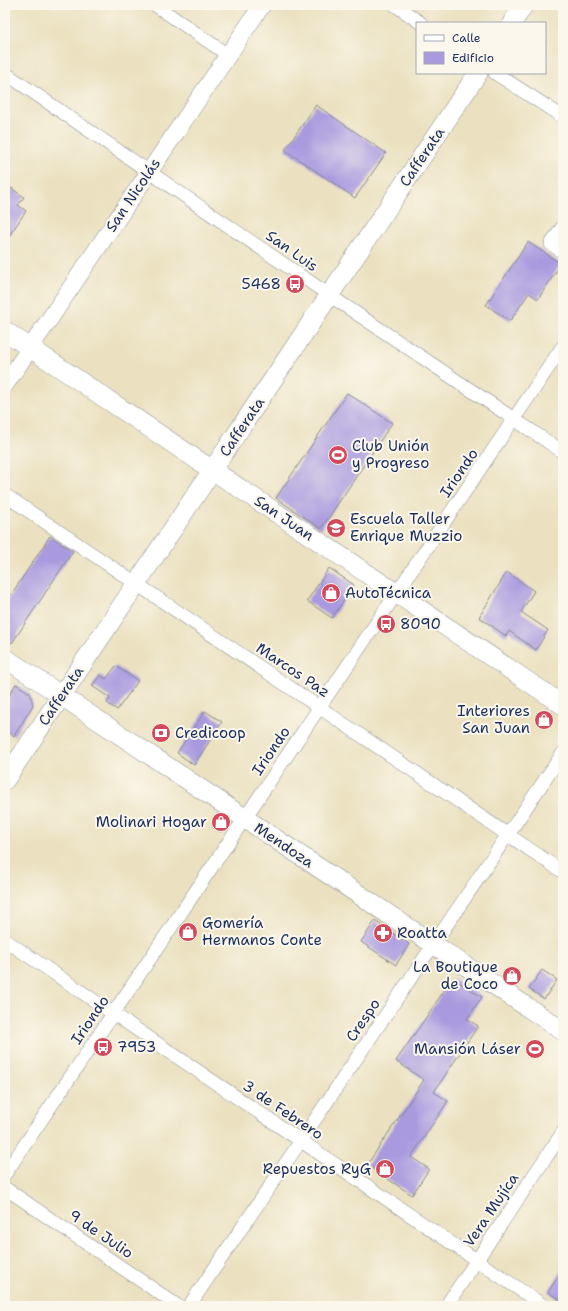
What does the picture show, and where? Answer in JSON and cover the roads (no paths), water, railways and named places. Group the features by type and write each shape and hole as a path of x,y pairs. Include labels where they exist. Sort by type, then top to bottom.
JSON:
{"main road":[{"path":"513,22 524,5"},
{"name":"Cafferata","path":"5,780 477,74"},
{"name":"San Juan","path":"5,331 563,705"},
{"name":"Mendoza","path":"5,658 563,1031"}],"street":[{"path":"154,5 228,55"},
{"name":"San Nicolás","path":"5,385 262,5"},
{"path":"395,5 420,22"},
{"name":"San Luis","path":"5,74 329,295 563,452"},
{"path":"497,74 563,117"},
{"path":"563,226 551,244 563,252"},
{"name":"Iriondo","path":"5,1174 563,346"},
{"name":"Marcos Paz","path":"5,495 563,872"},
{"name":"Crespo","path":"189,1306 563,753"},
{"name":"3 de Febrero","path":"5,940 544,1306"},
{"name":"Vera Mujíca","path":"446,1306 563,1132"},
{"name":"9 de Julio","path":"5,1188 178,1306"}],"place":[{"name":"5468","path":"295,284"},
{"name":"Club Unión y Progreso","path":"338,455"},
{"name":"Escuela Taller Enrique Muzzio","path":"336,528"},
{"name":"AutoTécnica","path":"331,593"},
{"name":"8090","path":"386,624"},
{"name":"Interiores San Juan","path":"544,720"},
{"name":"Credicoop","path":"161,733"},
{"name":"Molinari Hogar","path":"221,822"},
{"name":"Gomería Hermanos Conte","path":"188,932"},
{"name":"Roatta","path":"383,933"},
{"name":"La Boutique de Coco","path":"512,976"},
{"name":"7953","path":"103,1047"},
{"name":"Mansión Láser","path":"535,1049"},
{"name":"Repuestos RyG","path":"385,1169"}]}
